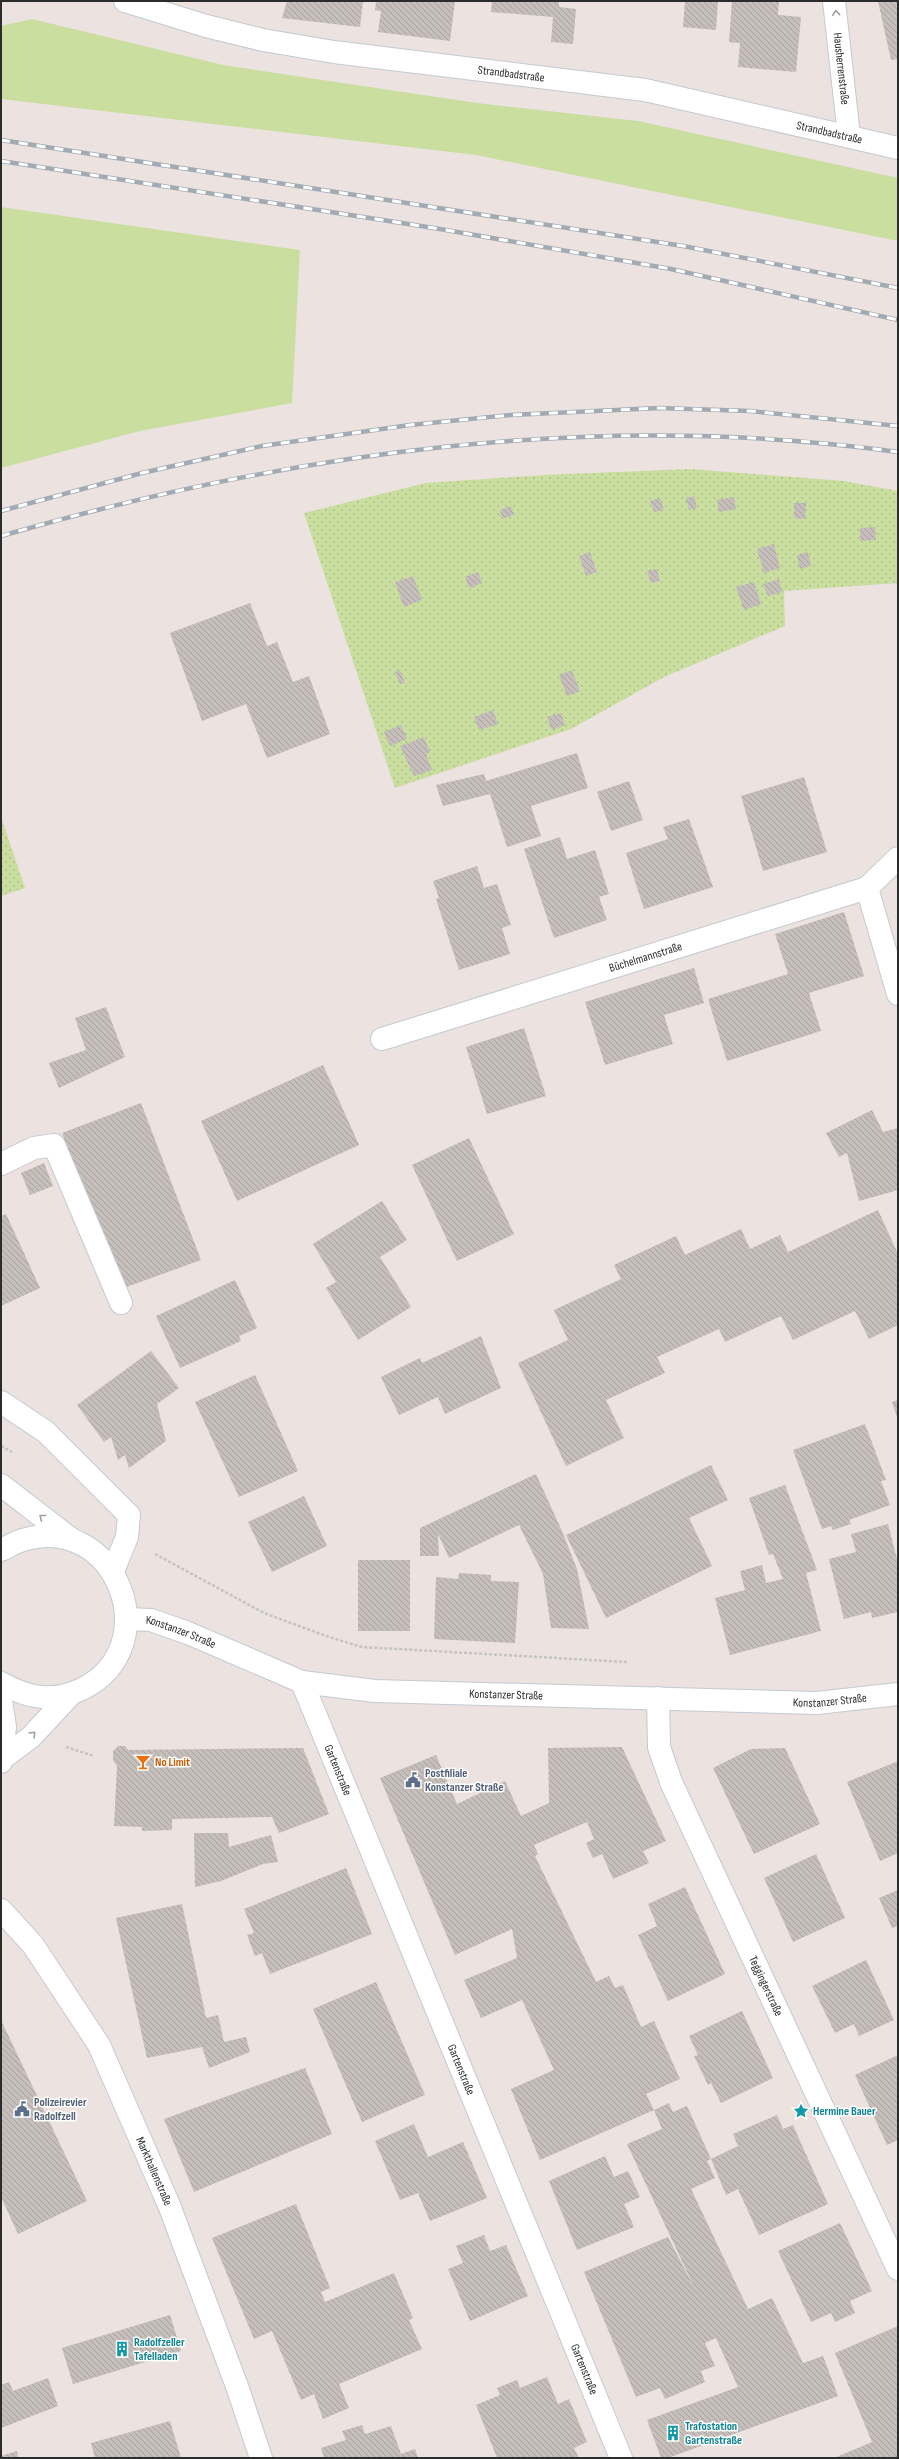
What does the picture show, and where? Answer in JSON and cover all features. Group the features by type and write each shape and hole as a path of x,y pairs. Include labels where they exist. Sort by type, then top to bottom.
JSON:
{"street":[{"name":"Strandbadstraße","path":"126,1 206,26 263,40 334,52 644,90 898,148"},
{"name":"Hausherrenstraße","path":"834,1 849,136"},
{"name":"Büchelmannstraße","path":"382,1039 867,888 898,858"},
{"path":"867,888 898,994"},
{"path":"1,1164 34,1148 54,1145 121,1303"},
{"path":"1,1402 46,1432 129,1515 127,1537 113,1571"},
{"path":"1,1485 73,1541 95,1553 113,1571 124,1594 127,1619 123,1644 111,1667 92,1684 70,1695 45,1698 20,1694 1,1683"},
{"path":"1,1550 23,1540 42,1537 73,1541"},
{"name":"Konstanzer Straße","path":"127,1619 151,1620 188,1633 302,1682 375,1691 817,1703 898,1694"},
{"name":"Gartenstraße","path":"302,1682 621,2458"},
{"path":"2,1760 31,1737 70,1695"},
{"name":"Teggingerstraße","path":"658,1698 659,1747 671,1782 898,2269"},
{"path":"1,1701 5,1727 2,1760"},
{"name":"Markthallenstraße","path":"1,1910 33,1945 98,2045 170,2205 238,2389 261,2458"}],"path":[{"path":"127,1537 264,1613 329,1638 362,1647 634,1663"}],"green space":[{"path":"32,19 223,65 477,103 638,121 898,178 898,241 476,155 1,99 1,26"},
{"path":"1,207 300,250 292,403 140,431 1,468"},
{"path":"690,469 844,481 898,491 898,583 784,591 785,626 664,677 571,729 395,788 304,513 426,483 544,475"},
{"path":"1,817 25,888 1,896"}],"building":[{"path":"287,1 363,1 360,27 282,18"},
{"path":"376,1 455,1 450,41 378,32 381,11 375,10"},
{"path":"492,1 559,1 559,7 576,9 573,44 551,42 553,17 491,12"},
{"path":"685,1 718,1 716,30 683,27"},
{"path":"732,1 779,2 778,15 801,17 796,72 738,67 740,43 729,42"},
{"path":"878,1 898,1 898,59 891,60"},
{"path":"694,496 697,508 689,510 686,498"},
{"path":"734,497 736,509 719,512 717,500"},
{"path":"660,498 664,510 654,512 650,501"},
{"path":"794,503 806,503 805,519 794,518"},
{"path":"511,506 514,515 502,519 500,510"},
{"path":"875,527 876,540 860,541 860,528"},
{"path":"774,544 780,568 764,573 757,549"},
{"path":"590,552 597,572 586,576 579,556"},
{"path":"808,552 811,566 800,569 797,555"},
{"path":"657,569 660,581 651,583 647,571"},
{"path":"478,572 482,583 469,588 465,577"},
{"path":"413,576 422,600 404,607 395,582"},
{"path":"779,579 782,592 768,596 763,584"},
{"path":"754,582 761,604 744,610 736,587"},
{"path":"250,603 267,646 277,642 293,682 309,676 330,734 267,758 246,704 202,721 170,633"},
{"path":"400,670 405,683 400,684 395,672"},
{"path":"572,670 580,691 567,696 559,675"},
{"path":"493,710 498,724 479,730 474,717"},
{"path":"561,713 565,725 552,730 547,717"},
{"path":"401,725 407,739 390,746 384,732"},
{"path":"424,737 430,752 426,754 432,770 414,776 400,746"},
{"path":"577,753 588,788 531,806 541,836 507,847 490,794 443,806 436,785 484,774 486,781"},
{"path":"804,777 827,852 763,871 741,796"},
{"path":"629,781 643,820 611,831 597,792"},
{"path":"689,819 713,887 644,909 626,853 668,839 663,827"},
{"path":"560,837 567,859 595,850 609,894 599,897 607,920 554,938 524,849"},
{"path":"477,866 484,888 497,884 511,925 502,928 510,954 459,970 436,899 439,898 433,881"},
{"path":"844,912 864,976 809,993 821,1031 727,1061 708,999 788,974 775,934"},
{"path":"694,968 704,1003 664,1015 673,1044 605,1065 585,1002"},
{"path":"106,1007 125,1057 59,1088 49,1063 86,1050 75,1018"},
{"path":"524,1028 546,1096 487,1114 466,1047"},
{"path":"323,1065 359,1145 237,1201 201,1121"},
{"path":"141,1103 201,1260 121,1289 62,1133"},
{"path":"872,1110 883,1132 898,1128 898,1190 859,1201 847,1153 839,1157 826,1133"},
{"path":"469,1138 514,1234 457,1261 412,1165"},
{"path":"44,1163 53,1186 30,1195 21,1173"},
{"path":"382,1201 407,1240 380,1257 411,1307 358,1340 326,1288 336,1282 313,1244"},
{"path":"878,1210 898,1254 898,1325 869,1339 855,1311 793,1340 781,1316 725,1342 719,1329 657,1357 665,1373 606,1400 624,1438 566,1466 518,1363 568,1340 554,1310 621,1279 614,1265 676,1236 685,1255 741,1229 750,1249 780,1235 788,1252"},
{"path":"6,1214 40,1288 1,1306 1,1216"},
{"path":"235,1280 257,1328 239,1336 241,1341 180,1368 156,1316"},
{"path":"481,1336 501,1388 445,1414 438,1397 399,1415 381,1377 420,1358 422,1363"},
{"path":"151,1351 179,1388 157,1404 166,1441 129,1468 125,1455 118,1460 111,1437 104,1442 77,1405"},
{"path":"255,1375 298,1471 239,1497 195,1402"},
{"path":"898,1400 898,1420 892,1402"},
{"path":"865,1424 886,1480 881,1481 890,1505 849,1520 851,1524 833,1530 831,1526 822,1529 793,1450"},
{"path":"711,1465 728,1500 689,1518 712,1566 606,1618 566,1535"},
{"path":"536,1474 562,1531 577,1569 589,1629 551,1628 543,1574 519,1525 449,1558 438,1534 439,1556 420,1556 420,1528"},
{"path":"785,1485 817,1570 806,1573 821,1631 730,1655 715,1598 745,1590 740,1571 762,1565 766,1583 783,1579 773,1554 769,1555 749,1498"},
{"path":"304,1496 327,1546 272,1572 248,1522"},
{"path":"888,1524 898,1563 898,1612 872,1618 871,1612 844,1619 829,1559 856,1552 851,1534"},
{"path":"358,1560 410,1560 410,1631 358,1631"},
{"path":"459,1573 491,1575 491,1581 519,1582 515,1643 434,1639 436,1577 458,1579"},
{"path":"118,1746 125,1746 128,1750 303,1748 329,1814 279,1833 272,1817 172,1819 172,1830 142,1831 142,1827 114,1826 117,1766 113,1760 113,1751"},
{"path":"622,1747 666,1841 643,1851 649,1863 613,1879 602,1854 593,1858 586,1843 594,1839 587,1822 534,1845 538,1854 535,1856 596,1982 609,1976 615,1988 623,1985 641,2027 654,2021 680,2079 646,2094 654,2110 540,2160 511,2089 554,2070 522,2000 481,2018 464,1980 517,1958 512,1929 455,1955 380,1778 436,1755 457,1804 505,1781 521,1816 549,1803 548,1748"},
{"path":"785,1748 820,1824 754,1854 713,1768 751,1749"},
{"path":"898,1761 898,1853 880,1861 847,1782"},
{"path":"194,1833 228,1833 229,1847 271,1835 278,1862 263,1864 221,1881 195,1887"},
{"path":"816,1854 845,1918 793,1942 764,1878"},
{"path":"346,1868 372,1934 270,1974 262,1953 255,1956 247,1935 254,1933 244,1909"},
{"path":"685,1887 725,1974 668,2001 638,1935 657,1926 648,1904"},
{"path":"898,1890 898,1926 892,1928 879,1898"},
{"path":"182,1904 206,2018 218,2015 224,2042 246,2037 250,2052 209,2068 202,2047 147,2058 116,1918"},
{"path":"866,1960 894,2020 859,2036 854,2024 835,2033 812,1986"},
{"path":"376,1982 425,2095 362,2122 313,2009"},
{"path":"742,2011 773,2078 721,2103 711,2083 708,2085 694,2056 698,2055 689,2036"},
{"name":"Polizeirevier Radolfzell","path":"1,2020 87,2201 18,2234 1,2197"},
{"path":"898,2055 898,2140 887,2145 855,2075"},
{"path":"305,2068 332,2134 194,2192 164,2119"},
{"path":"669,2103 673,2112 687,2106 711,2159 707,2161 715,2178 691,2189 748,2309 772,2298 803,2363 823,2356 838,2396 668,2458 661,2458 647,2420 738,2387 716,2338 705,2343 715,2366 701,2371 705,2382 665,2399 660,2388 636,2397 584,2272 668,2237 696,2291 627,2144 662,2129 654,2110"},
{"path":"777,2115 783,2129 793,2125 828,2204 759,2235 738,2189 726,2195 711,2159 738,2146 733,2134"},
{"path":"414,2124 428,2157 463,2142 487,2198 430,2221 418,2193 400,2200 375,2141"},
{"path":"605,2156 614,2177 628,2171 640,2197 624,2204 634,2227 577,2250 549,2181"},
{"path":"296,2204 330,2288 321,2292 325,2302 394,2273 413,2318 409,2320 422,2349 339,2384 349,2408 323,2419 314,2394 301,2400 272,2331 254,2339 212,2238"},
{"path":"840,2223 872,2291 850,2301 855,2313 835,2322 831,2313 811,2322 778,2251"},
{"path":"484,2235 490,2251 506,2245 528,2296 470,2321 448,2269 463,2263 456,2246"},
{"name":"Radolfzeller Tafelladen","path":"170,2315 181,2351 73,2384 62,2348"},
{"path":"898,2326 898,2458 834,2458 872,2442 835,2353"},
{"path":"547,2377 558,2404 569,2399 587,2442 574,2448 579,2458 497,2458 476,2405 500,2395 497,2388 517,2380 520,2388"},
{"path":"48,2378 58,2406 1,2428 1,2385 9,2382 13,2391"},
{"path":"170,2421 181,2458 95,2458 91,2443"},
{"path":"362,2425 365,2434 391,2426 401,2454 415,2449 418,2458 324,2458 321,2448 346,2440 342,2431"},
{"path":"17,2451 18,2458 1,2458 1,2456"}],"railway":[{"path":"1,140 683,246 898,288"},
{"path":"1,161 434,228 671,269 898,320"},
{"path":"1,511 142,473 262,446 410,425 511,415 659,408 750,411 898,426"},
{"path":"1,536 111,507 222,482 333,461 445,447 558,438 671,436 784,440 898,452"}],"place":[{"name":"No Limit","path":"143,1762"},
{"name":"Postfiliale Konstanzer Straße","path":"413,1780"},
{"name":"Polizeirevier Radolfzell","path":"22,2109"},
{"name":"Hermine Bauer","path":"801,2111"},
{"name":"Radolfzeller Tafelladen","path":"122,2349"},
{"name":"Trafostation Gartenstraße","path":"673,2433"}]}
